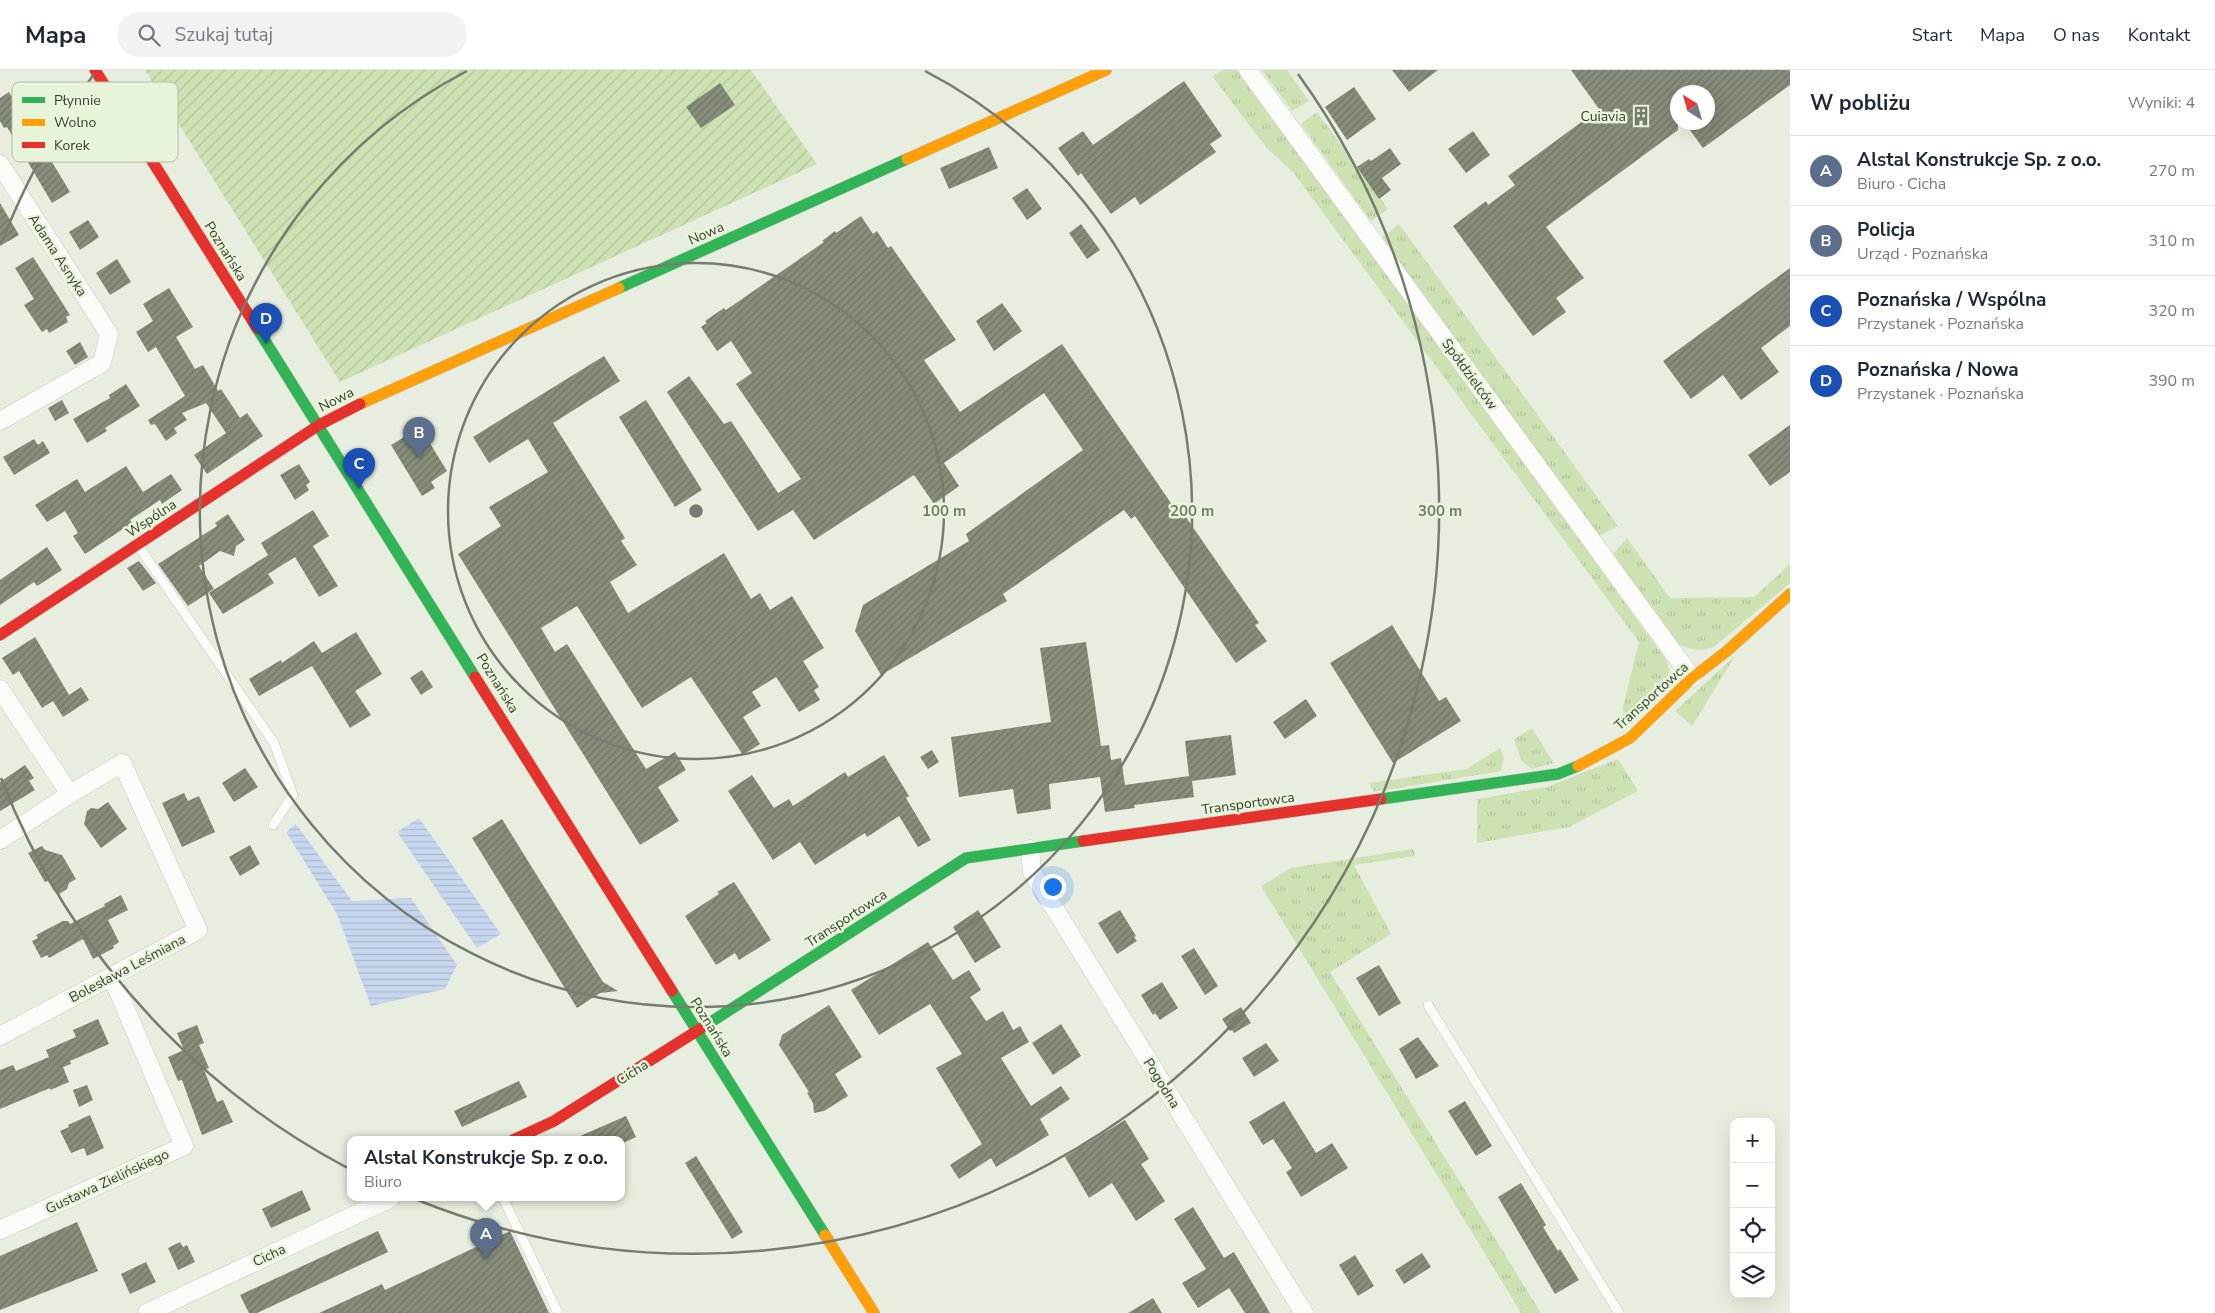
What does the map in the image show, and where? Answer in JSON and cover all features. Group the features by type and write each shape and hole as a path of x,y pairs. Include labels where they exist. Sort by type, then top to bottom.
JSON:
{"street":[{"name":"Poznańska","path":"95,70 103,82"},
{"name":"Nowa","path":"318,425 346,410 1106,70"},
{"name":"Spółdzielców","path":"1248,70 1692,678"},
{"name":"Poznańska","path":"153,162 874,1313"},
{"name":"Adama Asnyka","path":"0,164 109,334 102,362 0,421"},
{"name":"Wspólna","path":"0,635 318,425"},
{"name":"Transportowca","path":"697,1031 966,858 1558,774 1588,762 1630,738 1692,678 1727,650 1790,594"},
{"path":"0,689 70,794 0,840"},
{"name":"Bolesława Leśmiana","path":"0,1036 198,930 122,763 70,794"},
{"name":"Pogodna","path":"1030,849 1032,872 1304,1313"},
{"name":"Gustawa Zielińskiego","path":"0,1230 184,1146 112,977"},
{"name":"Cicha","path":"522,1136 554,1121 697,1031"},
{"name":"Cicha","path":"147,1313 385,1201"}],"lane":[{"path":"137,545 274,744 293,795 273,825"},
{"path":"1428,1005 1619,1313"},
{"path":"504,1201 558,1313"}],"green space":[{"path":"145,70 751,70 817,164 340,382 178,123 178,82 152,82"},
{"path":"1223,70 1235,70 1242,74 1666,660 1669,669 1667,686 1624,728 1623,707 1639,642 1293,172 1266,147 1212,76"},
{"path":"1262,70 1287,70 1309,101 1292,111"},
{"path":"1317,112 1388,209 1371,221 1301,124"},
{"path":"1399,224 1618,526 1599,536 1382,237"},
{"path":"1627,538 1670,598 1754,597 1790,564 1790,583 1714,647 1700,650 1691,649 1678,644 1612,555"},
{"path":"1735,656 1692,726 1675,711"},
{"path":"1532,728 1554,763 1532,769 1521,760 1514,739"},
{"path":"1500,748 1504,758 1501,771 1374,792 1369,783 1466,769"},
{"path":"1618,759 1638,791 1569,827 1477,843 1477,799 1547,787"},
{"path":"1413,849 1415,856 1354,865 1391,934 1330,972 1541,1313 1521,1313 1261,886 1291,868"}],"water":[{"path":"419,818 501,934 477,948 397,832"},
{"path":"296,824 352,901 411,898 457,965 445,989 371,1006 337,914 286,832"}],"building":[{"path":"1392,70 1438,70 1409,92"},
{"path":"1571,70 1790,70 1790,85 1703,148 1690,130 1715,130 1715,85 1670,85 1670,130 1678,130 1546,227 1584,278 1556,298 1566,312 1533,336 1453,226 1486,201 1488,205 1515,185 1508,176 1599,109"},
{"path":"1184,81 1222,136 1210,144 1216,152 1140,205 1135,197 1111,214 1081,173 1078,176 1058,148 1083,131 1093,145"},
{"path":"720,83 735,105 701,128 686,107"},
{"path":"1354,87 1376,119 1347,140 1325,107"},
{"path":"9,92 12,97 12,135 7,127 4,128 0,121 0,98"},
{"path":"1473,131 1490,155 1466,173 1448,149"},
{"path":"989,147 998,168 949,189 940,168"},
{"path":"1390,148 1401,164 1382,178 1391,190 1379,199 1357,167 1369,159 1371,161"},
{"path":"28,162 52,162 70,192 52,203"},
{"path":"1027,188 1042,209 1027,220 1012,198"},
{"path":"0,203 19,235 0,246"},
{"path":"861,216 873,234 877,231 888,248 891,246 956,340 924,360 960,412 1062,344 1175,509 1179,507 1259,623 1255,625 1267,641 1236,663 1135,516 1131,519 1124,510 1003,594 1007,601 881,675 855,631 863,605 969,541 966,534 1083,450 1044,393 944,463 959,486 934,504 914,475 814,540 793,510 758,531 667,392 689,376 724,424 731,421 778,493 801,479 736,384 752,373 731,341 717,351 701,327 707,323 705,321 724,308 726,310 824,242 822,241 835,231 836,233"},
{"path":"88,220 99,237 80,250 69,232"},
{"path":"1081,224 1100,250 1087,259 1069,233"},
{"path":"33,257 70,315 66,317 68,322 49,333 47,329 42,332 24,305 34,299 15,268"},
{"path":"117,259 131,282 110,295 96,273"},
{"path":"1790,268 1790,326 1761,348 1779,372 1741,400 1723,375 1691,399 1663,361"},
{"path":"169,288 193,327 176,337 195,369 203,365 218,391 221,389 240,418 247,413 263,436 207,474 194,455 226,433 206,403 182,413 187,420 174,428 177,433 166,441 155,424 151,425 148,420 185,396 156,347 148,352 136,332 153,321 143,304"},
{"path":"1002,303 1022,331 994,351 976,321"},
{"path":"80,342 88,357 75,365 66,351"},
{"path":"604,356 620,381 553,423 625,538 621,541 637,565 610,582 628,613 724,553 751,599 760,593 770,610 792,596 824,648 803,661 819,687 814,690 820,700 799,712 776,677 752,692 761,706 743,717 760,744 743,755 691,677 642,708 577,606 541,628 555,652 567,644 646,769 675,752 686,770 658,787 679,821 640,845 458,554 501,526 489,507 548,472 528,439 489,463 473,437"},
{"path":"126,384 140,406 105,428 107,431 87,443 73,419 110,398 109,395"},
{"path":"62,400 69,413 55,421 48,408"},
{"path":"646,400 702,490 675,507 619,417"},
{"path":"1790,425 1790,472 1770,486 1748,455"},
{"path":"420,427 447,471 431,482 435,488 422,496 391,445"},
{"path":"34,439 38,445 43,441 50,453 14,475 3,457"},
{"path":"299,464 310,482 306,485 309,490 295,500 280,475"},
{"path":"126,466 143,492 171,474 182,490 162,504 160,500 130,520 132,523 85,554 73,536 78,533 65,511 47,522 35,505 77,479 85,492"},
{"path":"313,510 329,536 313,546 338,586 319,597 295,557 268,574 274,583 223,614 209,593 268,555 261,543"},
{"path":"228,514 245,540 236,546 234,556 220,551 199,566 214,589 188,606 158,564 217,526 215,523"},
{"path":"47,547 62,570 37,586 34,582 0,605 0,580"},
{"path":"139,561 156,583 143,591 127,568"},
{"path":"1392,625 1439,701 1446,697 1461,721 1393,763 1330,663"},
{"path":"356,632 382,674 355,691 371,715 350,728 312,666 259,696 249,679 281,660 282,663 314,641 322,653"},
{"path":"35,637 69,695 81,687 89,700 63,717 53,701 42,708 19,671 13,675 2,658"},
{"path":"1086,642 1101,746 1109,745 1111,760 1121,758 1125,785 1189,776 1185,741 1231,735 1236,775 1192,781 1194,797 1134,805 1135,808 1105,812 1100,777 1049,784 1051,809 1017,814 1013,789 959,797 951,737 1051,722 1040,648"},
{"path":"422,670 433,687 421,695 410,678"},
{"path":"1306,699 1317,716 1285,739 1273,722"},
{"path":"932,750 939,762 928,769 920,757"},
{"path":"884,755 909,796 906,798 931,840 918,847 899,816 867,837 865,833 815,865 800,842 773,860 728,791 752,775 774,808 789,799 793,806 845,772 848,777"},
{"path":"25,765 34,778 29,781 35,790 0,811 0,782"},
{"path":"245,768 258,787 234,802 222,783"},
{"path":"184,793 188,801 199,796 215,832 182,847 162,803"},
{"path":"108,802 127,829 101,848 84,824 87,811 91,808 98,809"},
{"path":"502,819 603,982 618,991 600,993 577,1008 472,838"},
{"path":"250,845 260,864 240,876 229,857"},
{"path":"42,846 45,850 62,855 76,879 69,883 67,889 59,894 54,891 48,881 45,882 28,853"},
{"path":"734,882 771,940 739,960 735,953 716,965 685,916"},
{"path":"121,895 128,910 108,920 119,942 113,946 114,948 93,959 83,939 49,958 47,955 41,958 32,941 38,938 36,935 63,921 68,921 70,924 105,906 104,904"},
{"path":"978,910 1001,947 975,963 953,927"},
{"path":"1120,910 1136,936 1134,937 1137,941 1117,954 1098,923"},
{"path":"928,942 953,980 969,970 981,990 970,997 986,1021 1003,1011 1013,1030 1020,1026 1029,1042 1001,1058 1031,1106 1061,1086 1070,1099 1040,1119 1049,1135 996,1167 991,1158 959,1179 950,1165 982,1144 936,1068 962,1054 930,1004 879,1035 851,990"},
{"path":"1194,948 1218,986 1205,995 1181,956"},
{"path":"1379,965 1401,1003 1379,1016 1356,978"},
{"path":"1162,982 1178,1008 1160,1020 1155,1013 1153,1015 1141,995"},
{"path":"829,1005 862,1057 835,1074 848,1096 824,1111 814,1113 813,1103 807,1093 809,1092 779,1045 782,1035"},
{"path":"1241,1007 1251,1023 1234,1033 1232,1030 1230,1031 1222,1019"},
{"path":"98,1019 109,1044 70,1061 71,1064 63,1067 69,1082 0,1109 0,1070 13,1065 16,1071 49,1057 46,1050 76,1037 73,1030"},
{"path":"1061,1024 1081,1056 1053,1075 1032,1043"},
{"path":"197,1025 204,1043 199,1045 209,1068 204,1070 217,1102 223,1100 233,1122 202,1135 182,1080 178,1081 168,1057 184,1050 177,1033"},
{"path":"1418,1037 1439,1066 1416,1079 1399,1049"},
{"path":"1266,1043 1279,1061 1254,1077 1242,1058"},
{"path":"519,1081 527,1097 462,1127 454,1111"},
{"path":"87,1085 93,1100 79,1107 73,1090"},
{"path":"1284,1101 1316,1153 1332,1143 1348,1168 1301,1197 1286,1172 1292,1168 1273,1139 1263,1145 1249,1122"},
{"path":"1465,1101 1492,1146 1476,1156 1448,1111"},
{"path":"90,1115 104,1148 87,1156 84,1148 71,1153 60,1131 69,1127 68,1125"},
{"path":"626,1116 636,1137 625,1142 625,1136 580,1136"},
{"path":"1125,1120 1149,1159 1141,1164 1165,1201 1136,1221 1112,1183 1089,1198 1065,1157"},
{"path":"696,1156 743,1232 732,1239 685,1163"},
{"path":"1521,1183 1546,1225 1543,1227 1558,1251 1560,1249 1579,1280 1555,1294 1498,1197"},
{"path":"302,1190 311,1210 271,1228 262,1209"},
{"path":"1193,1207 1224,1258 1234,1252 1270,1313 1245,1313 1229,1288 1198,1308 1182,1283 1206,1269 1174,1219"},
{"path":"77,1222 98,1271 0,1310 0,1256"},
{"path":"378,1231 388,1252 257,1313 249,1313 240,1295"},
{"path":"510,1231 549,1313 319,1313 382,1284 385,1290"},
{"path":"180,1242 183,1247 187,1245 195,1262 178,1270 168,1248"},
{"path":"1422,1253 1431,1267 1404,1284 1395,1270"},
{"path":"1355,1255 1374,1286 1358,1296 1339,1265"},
{"path":"146,1262 156,1282 130,1294 121,1274"},
{"path":"1153,1298 1162,1313 1128,1313"}],"traffic: fast":[{"path":"619,288 907,159"},
{"path":"257,328 475,677"},
{"path":"1381,799 1558,774 1578,766"},
{"path":"700,1029 966,858 1083,841"},
{"path":"672,991 825,1235"}],"traffic: slow":[{"path":"907,159 1106,70"},
{"path":"360,404 619,288"},
{"path":"1578,766 1630,738 1692,678 1727,651 1790,594"},
{"path":"825,1235 874,1313"}],"traffic: jam":[{"path":"95,70 103,82"},
{"path":"153,162 257,328"},
{"path":"0,635 319,425 360,404"},
{"path":"475,677 672,991"},
{"path":"1083,841 1381,799"},
{"path":"522,1136 554,1121 700,1029"}],"place":[{"name":"Cuiavia","path":"1641,116"},
{"name":"Poznańska / Nowa","path":"266,344"},
{"name":"Policja","path":"419,458"},
{"name":"Poznańska / Wspólna","path":"359,489"},
{"name":"Alstal Konstrukcje Sp. z o.o.","path":"486,1259"}]}
